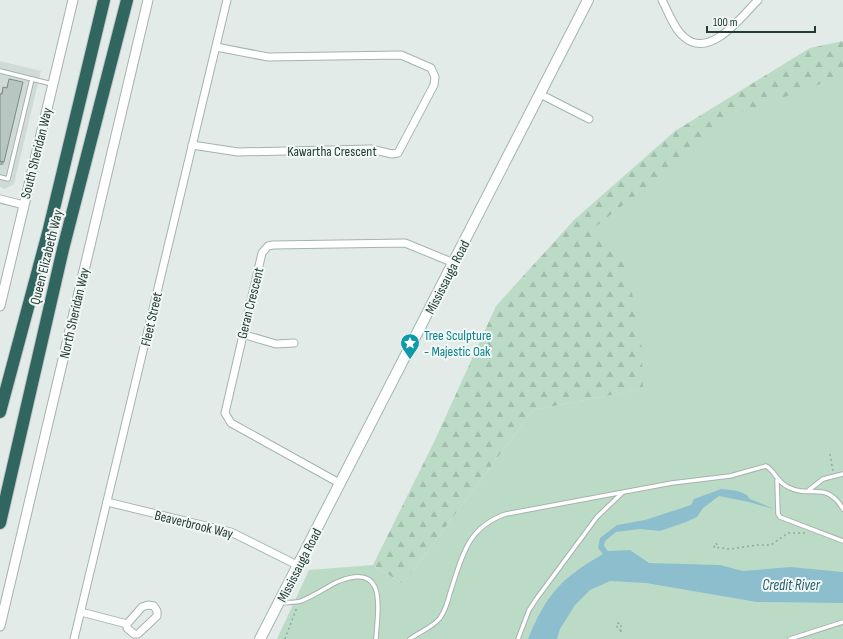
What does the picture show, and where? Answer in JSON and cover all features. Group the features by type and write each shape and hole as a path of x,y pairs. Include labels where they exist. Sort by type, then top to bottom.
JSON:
{"highway":[{"name":"Queen Elizabeth Way","path":"0,412 49,229 104,0"},
{"name":"Queen Elizabeth Way","path":"0,523 63,249 127,0"}],"main road":[{"name":"Mississauga Road","path":"260,639 299,566 588,0"}],"street":[{"name":"South Sheridan Way","path":"0,306 73,0"},
{"name":"North Sheridan Way","path":"0,626 148,0"},
{"name":"Fleet Street","path":"74,639 227,0"},
{"path":"662,0 683,37 691,42 700,44 717,39 758,0"},
{"name":"Kawartha Crescent","path":"192,145 238,152 372,149 392,154 398,152 434,85 435,77 431,68 401,55 268,57 216,47"},
{"path":"540,94 589,119"},
{"path":"0,199 24,205"},
{"name":"Geran Crescent","path":"341,484 231,423 224,413 262,253 268,246 405,243 454,263"},
{"path":"242,334 276,344 294,343"},
{"name":"Beaverbrook Way","path":"107,502 232,532 299,566"},
{"path":"81,612 126,624 131,632 138,634 157,616 158,611 154,606 148,604 142,607 126,624"}],"lane":[{"path":"0,71 53,85"},
{"path":"0,177 8,179 32,80"},
{"path":"410,639 427,629 441,617 466,547 481,527 495,518 506,514 672,483 730,476 766,466 772,471 777,480 777,509 780,518 843,541"},
{"path":"809,490 821,480 843,474"},
{"path":"777,480 794,490 809,490 829,494 837,499 843,509"},
{"path":"518,639 529,610 537,598 597,517 622,493"},
{"path":"280,603 299,602 348,578 363,576 368,577 375,586 377,596 376,639"},
{"path":"790,639 843,622"}],"path":[{"path":"830,454 834,476"},
{"path":"717,545 716,543 714,547 735,549 748,546 775,544 788,534 822,533"},
{"path":"285,639 299,602"}],"shaded area":[{"path":"0,61 41,71 14,184 5,189 0,187"}],"green space":[{"path":"843,41 843,76 737,114 589,232 624,261 641,330 643,389 533,410 403,584 373,565 435,440 496,306 574,220 675,131 810,48"},
{"path":"843,67 843,639 277,639 309,570 373,565 403,584 533,410 642,389 589,232 740,99"}],"water":[{"name":"Credit River","path":"721,489 741,492 750,499 774,509 719,496 703,508 697,517 686,522 660,531 640,529 616,532 605,541 604,546 608,551 630,550 649,563 720,565 743,571 790,567 843,572 843,603 757,602 646,583 610,581 590,590 575,605 560,629 557,639 528,639 541,611 556,589 576,571 603,554 598,548 600,538 617,525 645,520 691,505 694,499"}],"building":[{"path":"9,79 23,82 4,162 0,161 0,94 2,94 3,87 7,88"}],"place":[{"name":"Tree Sculpture - Majestic Oak","path":"410,360"}]}
